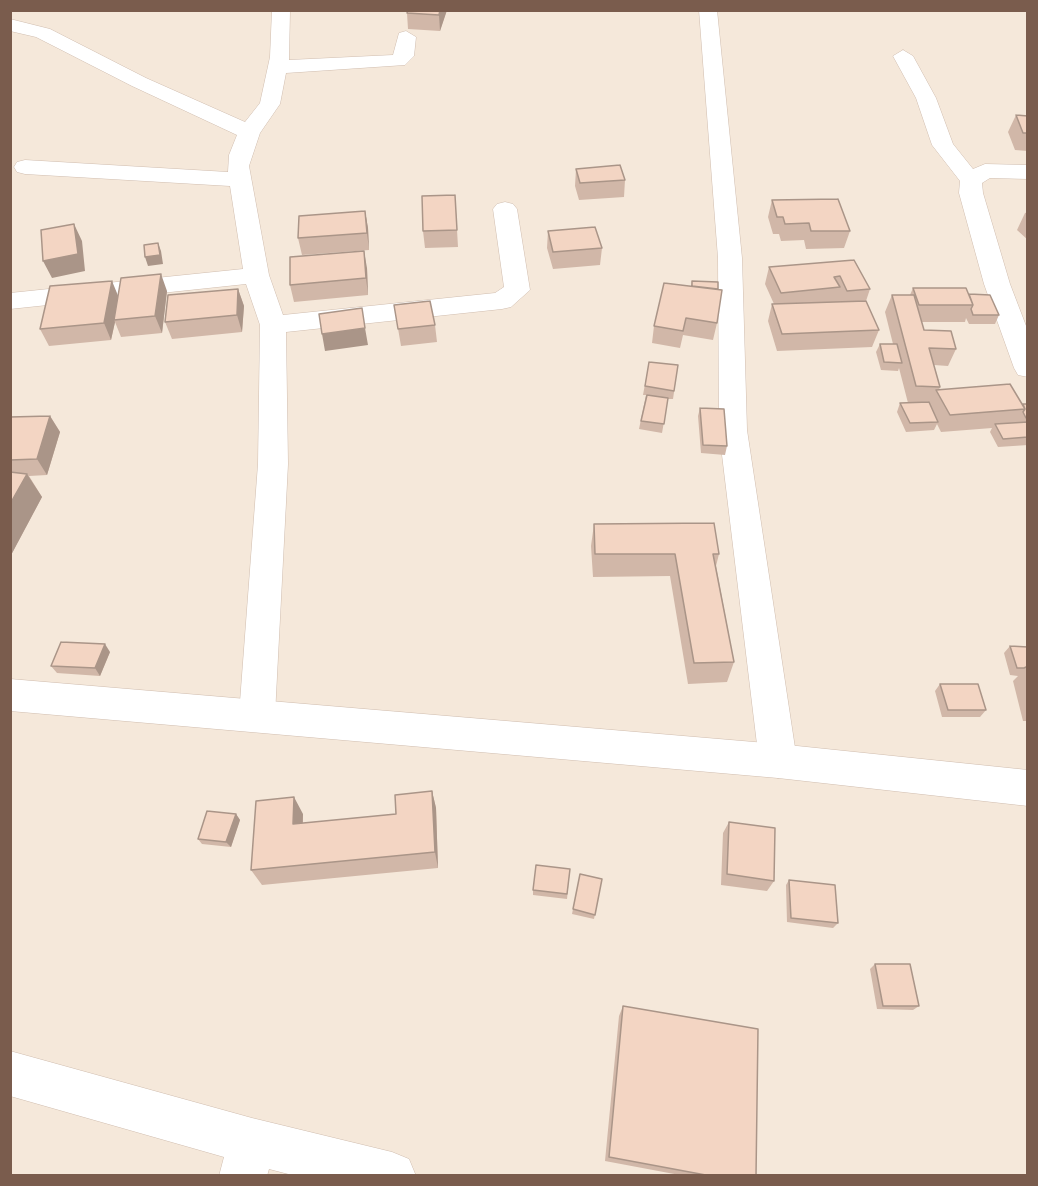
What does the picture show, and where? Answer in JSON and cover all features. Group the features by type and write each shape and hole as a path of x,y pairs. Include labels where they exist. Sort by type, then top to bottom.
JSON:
{"street":[{"path":"257,715 273,464 273,325 256,275 241,180 240,155 249,132 270,104 280,57 281,10"},
{"path":"708,10 730,258 733,429 778,761"},
{"path":"10,25 43,33 139,82 249,132"},
{"path":"277,67 398,61 404,56 406,37"},
{"path":"903,56 926,99 943,145 971,181 971,193 998,284 1028,368"},
{"path":"25,167 241,180"},
{"path":"971,181 985,171 1028,172"},
{"path":"273,325 502,301 517,290 506,209"},
{"path":"10,301 256,275"},
{"path":"10,694 778,761 1028,788"},
{"path":"10,1073 248,1158 393,1176"}],"shaded area":[{"path":"11,11 1027,11 1027,1175 11,1175"}],"building":[{"path":"408,10 440,10 439,15 407,13"},
{"path":"1016,115 1028,116 1028,133 1023,133"},
{"path":"620,165 625,180 580,183 576,169"},
{"path":"455,195 457,230 423,231 422,196"},
{"path":"838,199 850,231 811,231 809,223 785,224 783,217 777,217 772,200"},
{"path":"365,211 367,233 298,238 299,216"},
{"path":"74,224 78,254 43,261 41,230"},
{"path":"595,227 602,248 553,252 548,231"},
{"path":"158,243 160,255 145,257 144,245"},
{"path":"364,251 366,278 290,285 290,257"},
{"path":"854,260 870,289 847,291 840,276 834,277 840,287 781,293 769,267"},
{"path":"161,274 155,316 114,320 121,278"},
{"path":"112,281 104,323 40,329 50,286"},
{"path":"692,281 718,282 718,289 692,286"},
{"path":"664,283 722,290 717,323 686,318 683,331 654,326"},
{"path":"913,288 966,288 973,305 919,305"},
{"path":"238,289 237,315 165,322 168,295"},
{"path":"969,294 990,295 999,315 973,315 971,309 973,305"},
{"path":"892,295 914,295 924,330 951,331 956,349 929,348 940,387 916,386"},
{"path":"430,301 435,325 398,329 394,305"},
{"path":"866,301 879,330 782,334 772,304"},
{"path":"362,308 365,328 322,334 319,314"},
{"path":"880,344 897,344 902,363 884,362"},
{"path":"649,362 678,365 674,391 645,386"},
{"path":"1010,384 1025,409 950,415 936,390"},
{"path":"647,395 668,398 664,424 641,421"},
{"path":"929,402 938,422 910,423 900,403"},
{"path":"1023,404 1028,404 1028,418 1023,412 1025,409"},
{"path":"700,408 724,409 727,446 703,445"},
{"path":"50,416 37,459 10,460 10,417"},
{"path":"1028,422 1028,437 1003,439 995,424"},
{"path":"10,472 27,474 10,504"},
{"path":"714,523 719,554 713,554 734,662 694,663 675,554 595,554 594,524"},
{"path":"61,642 105,644 95,668 51,666"},
{"path":"1010,646 1028,647 1028,667 1017,668"},
{"path":"940,684 978,684 986,710 948,710"},
{"path":"432,791 435,852 251,870 256,801 294,797 293,824 396,814 395,795"},
{"path":"207,811 236,814 226,842 198,839"},
{"path":"729,822 775,828 774,881 727,874"},
{"path":"536,865 570,869 567,894 533,890"},
{"path":"580,874 602,879 595,915 573,909"},
{"path":"789,880 835,885 838,923 791,918"},
{"path":"875,964 910,964 919,1006 883,1006"},
{"path":"623,1006 758,1029 756,1176 711,1176 609,1157"}]}
